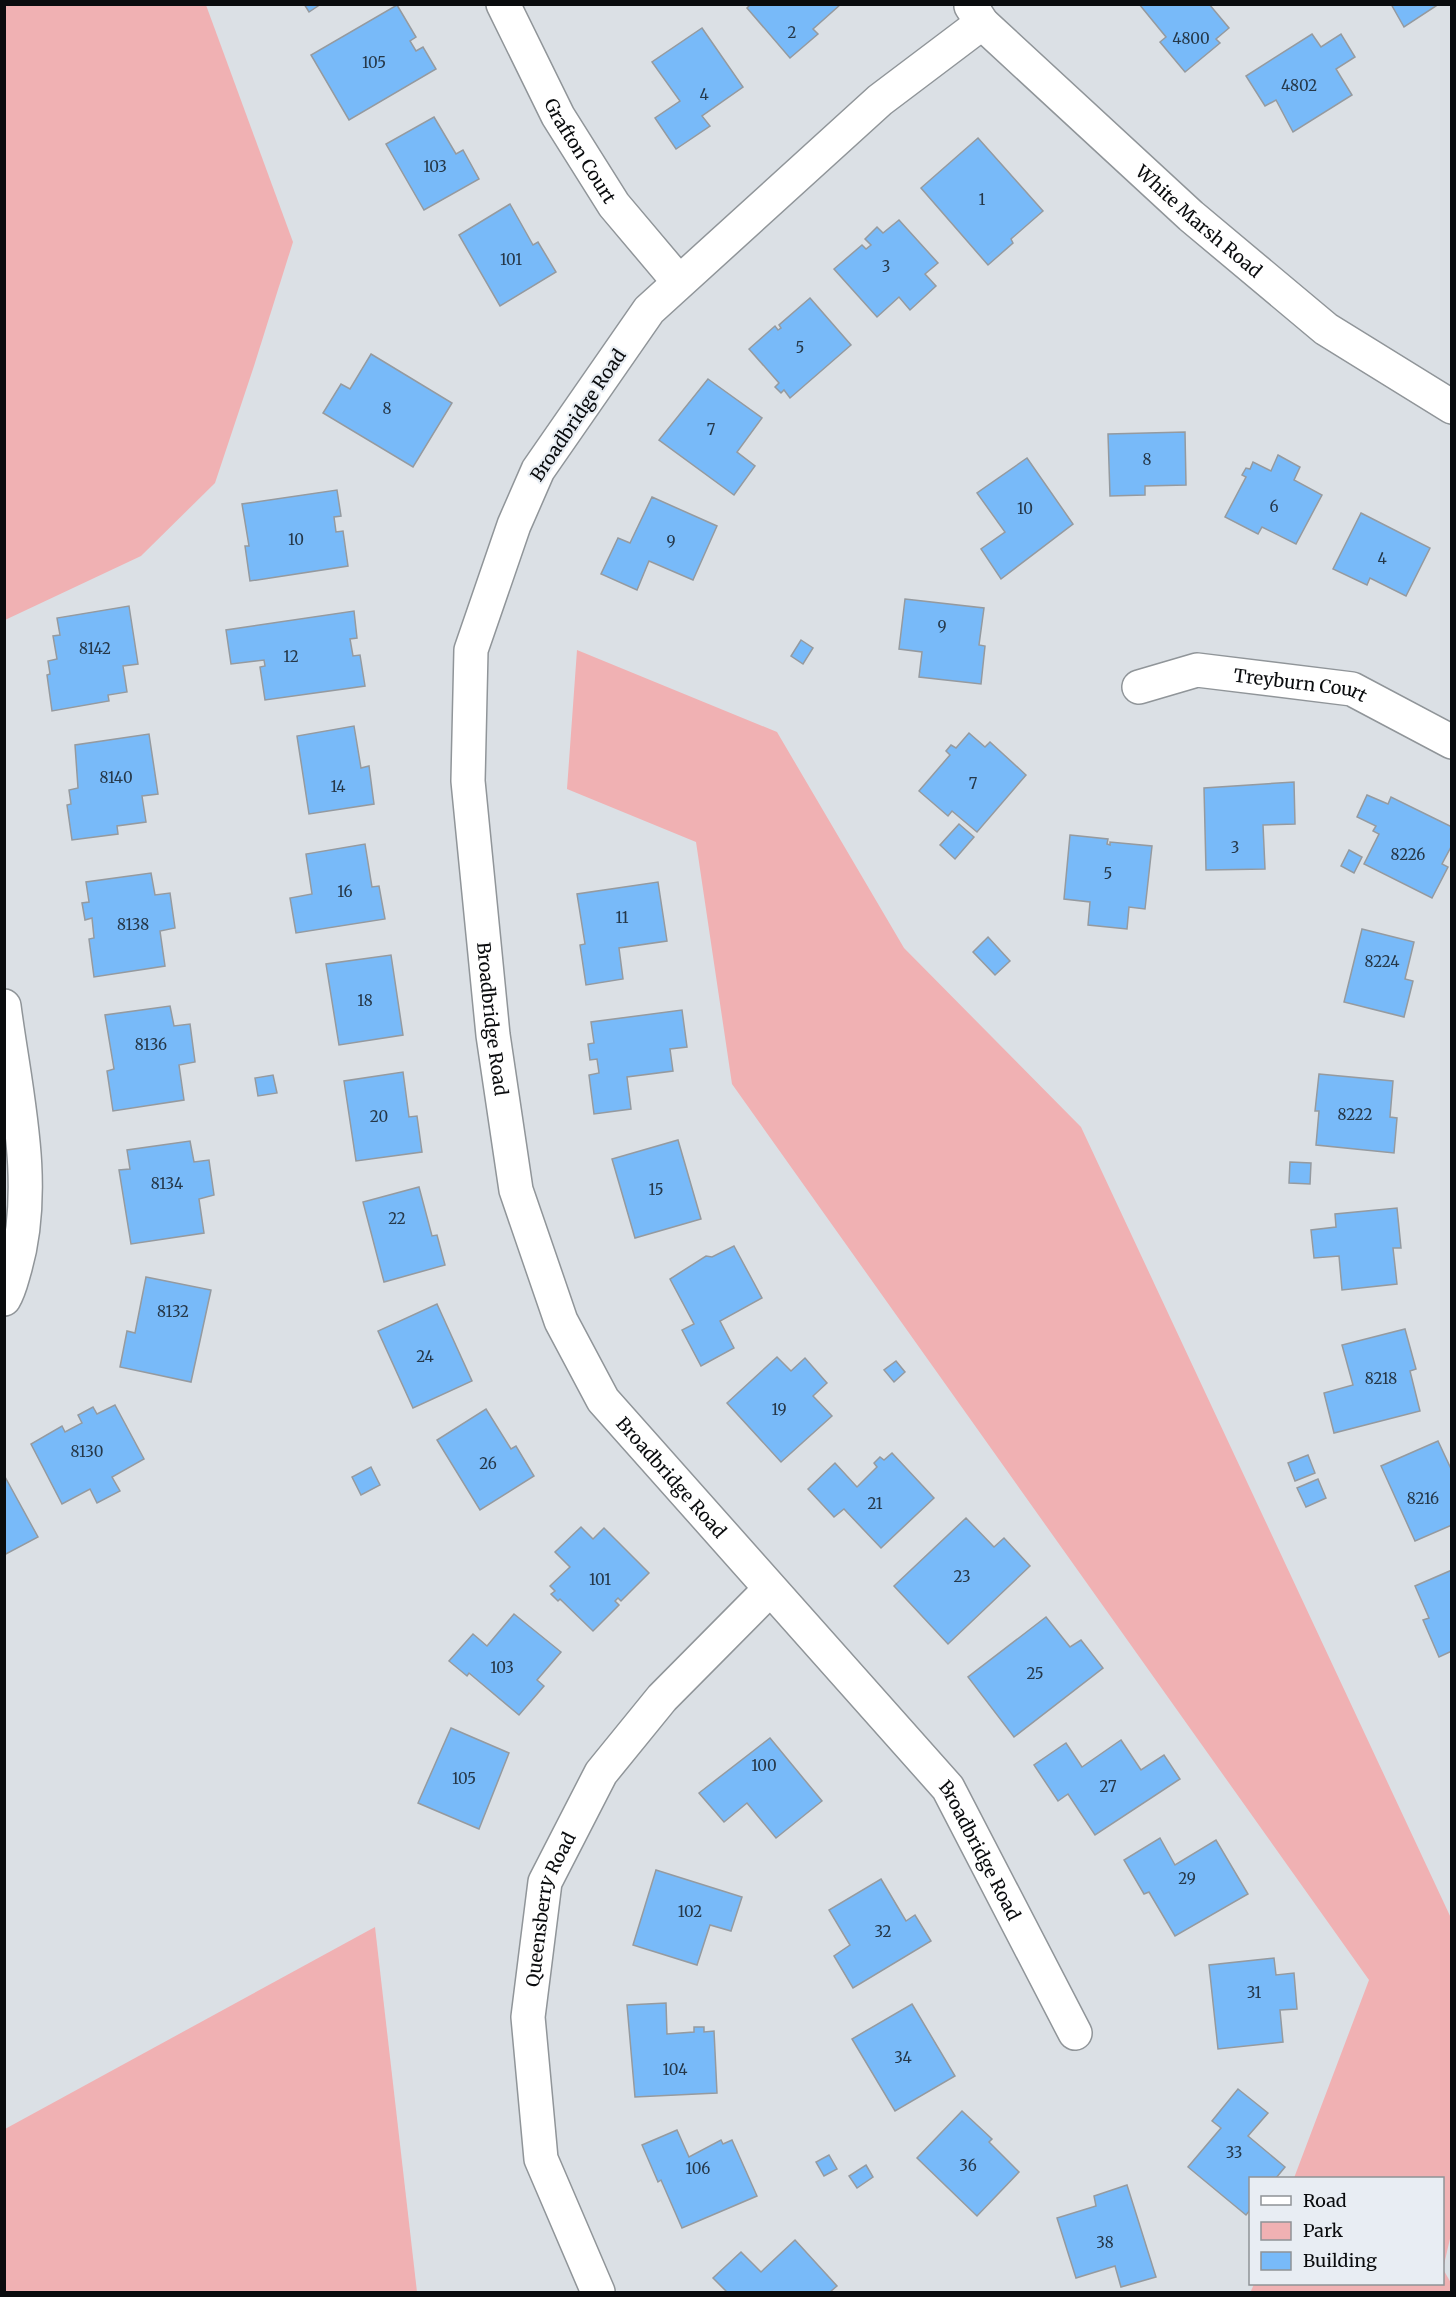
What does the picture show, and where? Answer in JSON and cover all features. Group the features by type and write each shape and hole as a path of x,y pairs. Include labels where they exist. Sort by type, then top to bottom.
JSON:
{"street":[{"name":"Grafton Court","path":"503,4 558,116 601,185 614,205 679,282"},
{"name":"Broadbridge Road","path":"976,14 649,310 544,460 518,516 471,650 468,781 493,1035 516,1190 561,1321 603,1400 948,1788 1075,2033"},
{"name":"White Marsh Road","path":"976,14 1191,216 1326,329 1452,407"},
{"name":"Treyburn Court","path":"1139,687 1197,670 1352,688 1452,742"},
{"path":"4,1006 23,1150 27,1202 20,1250 4,1299"},
{"name":"Queensberry Road","path":"598,2292 541,2159 528,2017 545,1881 601,1773 662,1698 770,1589"}],"green space":[{"path":"4,5 206,5 293,242 215,483 141,556 5,620"},
{"path":"577,650 777,732 904,948 1081,1127 1451,1918 1452,2230 1444,2265 1444,2177 1294,2177 1369,1980 732,1084 696,842 567,789"},
{"path":"375,1927 417,2292 5,2292 5,2129"},
{"path":"1444,2271 1451,2283 1451,2292 1251,2291 1254,2285 1444,2285"}],"building":[{"path":"304,4 321,4 309,12"},
{"path":"751,4 841,4 813,29 818,34 790,58 747,8"},
{"path":"1139,4 1209,4 1229,28 1216,39 1220,43 1185,72 1160,42 1166,37"},
{"path":"1391,4 1439,4 1404,27"},
{"path":"397,5 416,37 410,41 416,51 423,47 436,69 349,120 311,55"},
{"path":"702,28 743,87 702,116 710,126 676,149 655,118 680,101 652,62"},
{"path":"1312,34 1321,47 1341,34 1355,57 1336,69 1352,95 1293,132 1276,100 1265,106 1246,76"},
{"path":"434,117 456,154 463,150 479,179 424,210 386,144"},
{"path":"978,138 1043,211 1011,239 1013,243 988,265 921,188"},
{"path":"510,204 533,245 538,242 556,272 500,306 459,235"},
{"path":"899,220 938,263 925,274 936,286 910,310 899,297 877,317 834,269 862,245 866,249 871,245 865,239 877,227 883,233"},
{"path":"810,298 851,345 790,398 784,390 781,393 775,387 779,383 749,349 775,326 778,330 781,328 779,325"},
{"path":"371,354 452,403 413,467 323,413 341,384 350,389"},
{"path":"708,379 762,418 737,452 755,466 734,495 659,440"},
{"path":"1185,432 1186,485 1145,486 1145,495 1110,496 1108,434"},
{"path":"1278,455 1300,467 1294,480 1322,495 1296,544 1262,527 1258,534 1225,517 1246,477 1242,475 1246,468 1250,469 1253,462 1271,471"},
{"path":"1027,458 1073,524 1001,579 981,549 1005,532 977,493"},
{"path":"337,490 341,516 334,517 336,532 343,531 348,566 250,581 245,546 249,546 242,504"},
{"path":"652,497 717,526 693,580 649,561 637,590 601,574 618,538 630,543"},
{"path":"1361,513 1430,548 1406,596 1370,578 1367,585 1333,569"},
{"path":"905,599 984,608 979,645 985,646 981,684 919,677 922,652 899,649"},
{"path":"129,606 138,664 123,666 127,692 108,695 109,701 52,711 47,675 50,674 48,661 57,659 53,636 60,635 57,618"},
{"path":"354,611 357,638 350,639 353,656 360,655 365,686 265,700 260,667 265,666 264,660 231,664 226,630"},
{"path":"801,640 813,648 803,664 791,656"},
{"path":"354,726 361,768 369,766 374,804 309,814 297,736"},
{"path":"969,733 985,747 990,742 1026,775 977,832 952,811 948,816 919,791 950,755 946,751 951,745 956,748"},
{"path":"149,734 158,794 142,796 146,822 117,826 118,834 72,840 67,805 71,804 69,790 78,788 75,745"},
{"path":"1294,782 1295,824 1263,825 1265,869 1206,870 1204,788"},
{"path":"1367,795 1388,804 1391,797 1452,827 1452,845 1442,864 1448,867 1432,898 1364,864 1379,834 1373,831 1376,826 1357,817"},
{"path":"959,824 974,837 955,859 940,845"},
{"path":"1070,835 1108,839 1107,844 1110,845 1110,842 1152,846 1145,909 1129,907 1127,929 1088,925 1090,902 1064,899"},
{"path":"365,844 372,887 379,886 385,919 296,933 290,898 312,894 306,854"},
{"path":"1349,850 1362,857 1354,873 1341,866"},
{"path":"151,873 155,895 170,893 175,928 160,931 165,966 94,977 89,939 94,938 92,918 85,920 82,903 89,902 86,882"},
{"path":"658,882 667,941 619,948 623,979 586,985 580,945 585,944 577,894"},
{"path":"1362,929 1414,942 1405,979 1413,981 1404,1017 1344,1002"},
{"path":"988,937 1010,961 995,975 973,952"},
{"path":"391,955 403,1035 339,1045 326,964"},
{"path":"170,1006 174,1026 190,1024 195,1062 179,1065 184,1100 113,1111 107,1071 114,1069 105,1015"},
{"path":"682,1010 687,1047 670,1049 673,1071 627,1077 631,1109 594,1114 589,1075 599,1073 597,1059 590,1060 588,1044 594,1043 591,1022"},
{"path":"403,1072 409,1117 417,1116 422,1152 356,1161 344,1081"},
{"path":"1319,1074 1393,1081 1390,1117 1397,1118 1394,1153 1316,1145 1319,1111 1315,1111"},
{"path":"273,1075 277,1093 258,1096 255,1078"},
{"path":"678,1140 701,1219 635,1238 612,1159"},
{"path":"190,1141 194,1162 209,1160 214,1195 199,1199 204,1233 131,1244 119,1170 130,1169 127,1150"},
{"path":"1290,1162 1311,1163 1310,1184 1289,1183"},
{"path":"419,1187 432,1236 437,1235 445,1265 384,1282 363,1202"},
{"path":"1397,1208 1401,1248 1393,1248 1397,1284 1342,1290 1339,1256 1314,1258 1311,1230 1336,1227 1335,1214"},
{"path":"734,1246 762,1298 720,1321 734,1348 701,1366 682,1330 694,1324 670,1279 706,1256 712,1257"},
{"path":"146,1277 211,1290 191,1382 120,1367 127,1331 135,1333"},
{"path":"437,1304 472,1381 413,1408 378,1331"},
{"path":"1405,1329 1416,1369 1410,1371 1420,1411 1334,1433 1324,1393 1353,1385 1342,1345"},
{"path":"777,1357 791,1371 805,1358 827,1383 813,1396 832,1416 781,1462 727,1403"},
{"path":"896,1361 905,1372 894,1382 884,1370"},
{"path":"115,1405 144,1459 112,1477 120,1491 97,1503 90,1489 62,1504 31,1444 62,1426 65,1432 82,1423 78,1415 93,1407 97,1414"},
{"path":"486,1409 511,1449 516,1446 534,1476 480,1510 437,1440"},
{"path":"1438,1441 1452,1471 1452,1525 1415,1541 1381,1466"},
{"path":"892,1453 934,1498 881,1548 844,1509 834,1517 808,1489 835,1463 857,1487 877,1467 874,1463 880,1457 884,1460"},
{"path":"1308,1455 1315,1473 1295,1481 1288,1463"},
{"path":"371,1467 380,1485 361,1495 352,1477"},
{"path":"4,1475 38,1537 4,1555"},
{"path":"1318,1479 1326,1498 1306,1507 1297,1488"},
{"path":"966,1518 994,1547 1004,1538 1030,1566 948,1644 894,1586"},
{"path":"581,1527 593,1539 604,1528 649,1573 621,1601 618,1598 615,1601 619,1605 593,1631 560,1599 558,1601 551,1594 555,1591 550,1586 570,1567 555,1552"},
{"path":"1452,1570 1452,1651 1439,1657 1423,1620 1429,1618 1415,1586"},
{"path":"514,1614 561,1652 537,1680 544,1686 519,1715 469,1673 467,1676 449,1661 473,1634 487,1646"},
{"path":"1046,1617 1070,1647 1081,1640 1103,1668 1014,1737 968,1677"},
{"path":"451,1728 509,1753 479,1829 418,1803"},
{"path":"770,1738 822,1801 776,1838 747,1803 724,1822 699,1793"},
{"path":"1121,1740 1141,1770 1164,1755 1180,1779 1095,1835 1068,1794 1058,1801 1034,1765 1066,1743 1082,1767"},
{"path":"1160,1838 1175,1865 1216,1840 1248,1894 1175,1936 1149,1892 1144,1894 1124,1860"},
{"path":"656,1870 742,1897 731,1931 710,1925 697,1965 633,1945"},
{"path":"881,1879 906,1921 915,1915 931,1941 853,1988 834,1956 850,1945 829,1910"},
{"path":"1274,1958 1276,1975 1294,1973 1297,2009 1280,2010 1283,2042 1218,2049 1209,1965"},
{"path":"666,2003 667,2034 694,2032 694,2027 704,2027 704,2032 714,2031 717,2093 635,2097 627,2005"},
{"path":"912,2004 955,2076 895,2111 852,2039"},
{"path":"1238,2089 1268,2113 1248,2136 1285,2167 1277,2177 1249,2177 1249,2211 1246,2215 1188,2167 1221,2128 1212,2121"},
{"path":"962,2111 992,2139 989,2142 1019,2172 977,2216 917,2158"},
{"path":"677,2130 689,2157 721,2140 723,2144 732,2140 757,2196 682,2228 661,2180 658,2182 642,2145"},
{"path":"829,2155 837,2169 824,2176 816,2162"},
{"path":"866,2165 873,2177 857,2188 849,2176"},
{"path":"1127,2185 1156,2277 1121,2287 1115,2266 1076,2278 1057,2218 1096,2206 1094,2196"},
{"path":"795,2240 837,2286 830,2292 727,2292 713,2278 741,2252 761,2272"}]}
